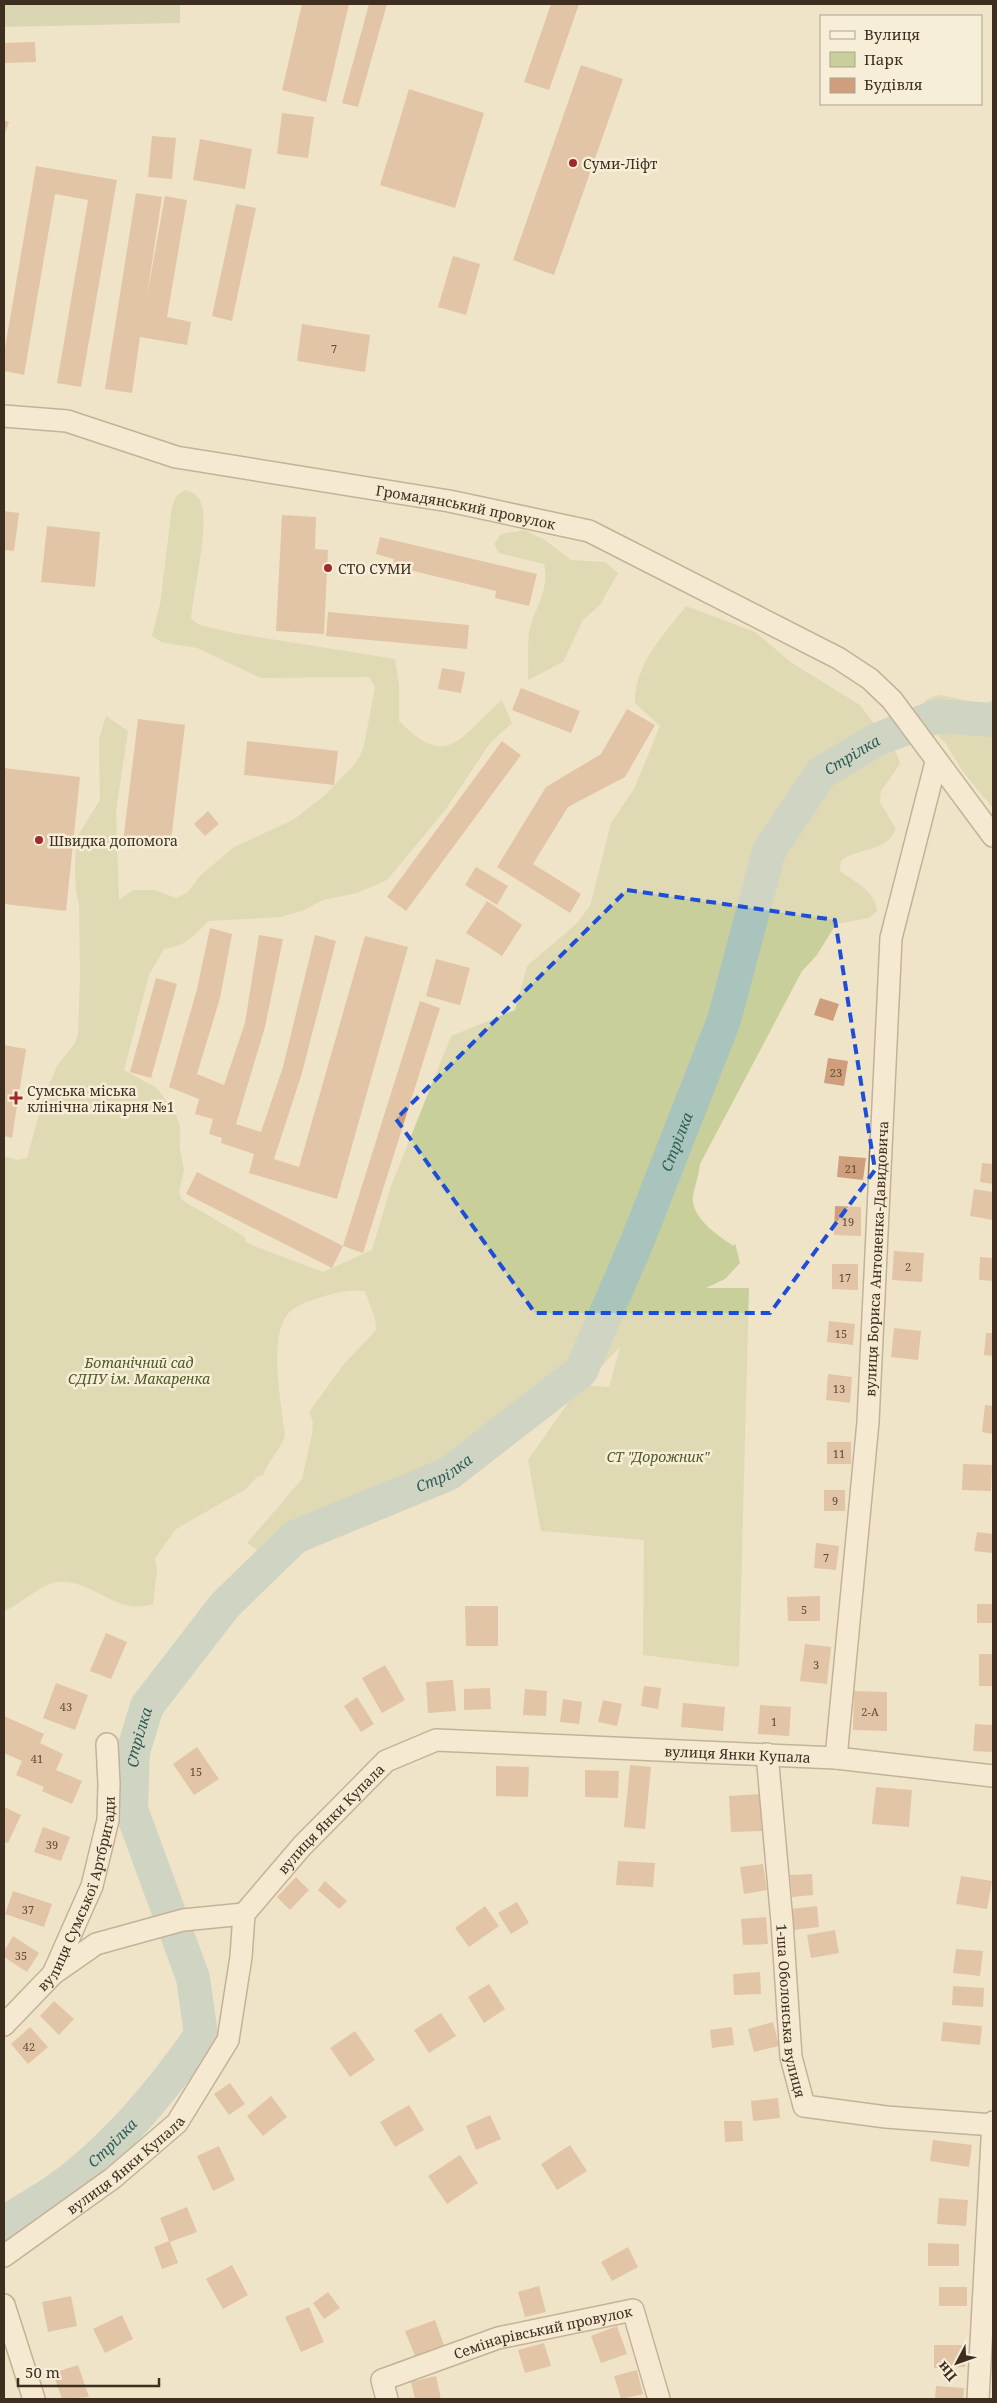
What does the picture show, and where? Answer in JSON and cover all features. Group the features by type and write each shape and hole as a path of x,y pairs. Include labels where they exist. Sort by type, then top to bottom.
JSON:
{"street":[{"name":"Громадянський провулок","path":"4,416 66,421 176,458 450,501 589,531 838,658 870,679 892,700 924,742 936,762"},
{"path":"936,762 993,836"},
{"name":"вулиця Бориса Антоненка-Давидовича","path":"836,1758 868,1422 891,938 936,762"},
{"name":"вулиця Янки Купала","path":"4,2256 113,2178 177,2123 228,2040 242,1957 244,1914 302,1846 386,1761 436,1740 836,1758 993,1776"},
{"name":"вулиця Сумської Артбригади","path":"4,2025 53,1974 92,1886 108,1820 109,1784 106,1744"},
{"name":"1-ша Оболонська вулиця","path":"767,1754 782,1922 791,2057 804,2106 886,2117 993,2124 978,2399"},
{"path":"53,1974 96,1944 183,1920 244,1914"},
{"path":"4,2306 34,2399"},
{"name":"Семінарівський провулок","path":"387,2399 382,2380 391,2376 498,2338 633,2310 659,2399"}],"highlighted area":[{"path":"627,890 835,920 875,1170 770,1313 535,1313 396,1119"}],"green space":[{"path":"4,4 180,4 180,23 4,27"},
{"path":"185,490 192,492 200,500 203,510 203,539 191,619 200,625 233,633 395,659 399,686 399,721 416,736 430,744 442,746 454,743 502,700 512,723 490,743 446,809 387,880 357,893 323,900 302,911 281,917 209,921 184,943 164,949 149,975 124,1070 157,1088 176,1115 180,1126 180,1149 184,1170 179,1192 182,1200 245,1237 246,1242 323,1272 372,1250 391,1186 451,1036 515,1010 527,966 576,924 590,906 611,823 634,789 660,726 635,703 639,675 660,639 686,606 755,632 792,663 860,705 897,754 900,764 881,791 880,802 896,829 891,837 879,846 848,856 841,861 840,871 869,892 877,911 869,918 836,924 817,955 802,971 700,1164 693,1196 693,1204 696,1211 707,1226 734,1246 735,1243 740,1263 725,1279 706,1288 749,1288 739,1667 643,1655 644,1540 541,1531 528,1460 572,1397 560,1407 484,1450 398,1506 364,1512 268,1557 247,1543 302,1479 312,1434 313,1423 309,1412 344,1364 376,1330 375,1319 365,1291 346,1291 329,1295 300,1305 287,1315 281,1326 277,1356 285,1436 283,1441 263,1475 257,1477 246,1489 176,1529 155,1558 157,1570 153,1604 127,1605 116,1602 84,1586 58,1582 45,1586 4,1611 4,1156 17,1160 27,1158 43,1099 57,1066 75,1043 78,1033 80,976 79,904 76,892 75,869 76,846 78,835 100,800 99,739 106,716 128,731 116,811 119,900 133,890 155,890 176,898 187,893 200,876 234,847 293,820 324,796 353,766 360,756 364,745 375,687 369,677 261,678 197,648 161,642 152,636 160,604 172,507 176,496","holes":["620,1347 609,1387 584,1385"]},
{"path":"524,530 545,540 571,560 605,562 618,573 600,605 583,620 563,662 528,680 529,630 544,588 544,564 499,553 494,544 501,534"},
{"path":"940,695 984,704 993,700 993,808 963,772 946,744 919,716 925,701"}],"building":[{"path":"302,4 349,4 326,102 282,90"},
{"path":"369,4 387,4 358,107 342,103"},
{"path":"551,4 579,4 549,90 524,82"},
{"path":"35,42 36,62 4,63 4,43"},
{"path":"581,65 623,79 554,275 513,260"},
{"path":"409,89 484,113 455,208 380,185"},
{"path":"282,113 314,117 308,158 277,154"},
{"path":"4,120 9,122 4,136"},
{"path":"152,136 176,138 172,179 148,177"},
{"path":"200,139 252,149 245,189 193,180"},
{"path":"36,166 117,180 81,387 57,383 88,200 55,194 24,375 4,371 4,354"},
{"path":"136,193 162,197 146,302 165,196 187,200 167,317 191,322 187,345 140,337 132,393 105,389"},
{"path":"236,204 256,208 232,321 212,316"},
{"path":"453,256 480,264 466,315 438,307"},
{"path":"302,324 370,335 365,372 297,361"},
{"path":"4,511 19,513 14,551 4,550"},
{"path":"282,515 316,517 315,549 328,550 324,634 276,631"},
{"path":"47,526 100,532 95,587 41,582"},
{"path":"380,537 537,574 529,606 495,598 496,591 393,566 394,559 376,554"},
{"path":"328,612 469,625 467,649 326,636"},
{"path":"442,668 465,672 461,693 438,689"},
{"path":"521,688 580,711 571,733 512,710"},
{"path":"627,709 655,725 625,777 568,807 533,864 581,894 570,913 497,867 546,787 601,754"},
{"path":"138,719 185,725 170,848 123,842"},
{"path":"247,741 338,751 334,785 244,775"},
{"path":"502,741 521,755 406,911 387,897"},
{"name":"Швидка допомога","path":"4,768 80,777 66,911 4,904"},
{"path":"208,811 219,824 205,836 194,824"},
{"path":"476,867 508,886 497,905 465,885"},
{"path":"487,901 522,925 502,956 466,933"},
{"path":"210,928 232,934 220,998 197,1074 224,1085 245,1023 259,935 283,939 265,1027 236,1124 261,1132 283,1067 315,935 336,941 302,1073 274,1159 299,1167 365,936 408,947 337,1199 249,1173 254,1154 221,1143 222,1138 209,1134 213,1119 195,1114 199,1099 169,1087 197,989"},
{"path":"436,959 470,968 460,1005 426,996"},
{"path":"156,978 177,984 151,1078 130,1072"},
{"path":"820,998 839,1004 833,1021 814,1015"},
{"path":"420,1001 440,1008 363,1253 343,1246"},
{"path":"4,1045 26,1049 12,1138 4,1136"},
{"path":"828,1058 848,1061 844,1086 824,1083"},
{"path":"839,1156 866,1158 863,1180 837,1177"},
{"path":"982,1163 993,1164 993,1184 980,1182"},
{"path":"197,1172 343,1246 332,1268 186,1194"},
{"path":"974,1189 993,1192 993,1220 970,1216"},
{"path":"835,1206 861,1207 861,1236 834,1235"},
{"path":"894,1251 924,1253 922,1282 892,1280"},
{"path":"980,1257 993,1258 993,1281 979,1280"},
{"path":"832,1264 858,1264 858,1290 832,1289"},
{"path":"829,1321 855,1324 853,1345 827,1342"},
{"path":"894,1328 921,1331 918,1360 891,1357"},
{"path":"986,1333 993,1333 993,1356 984,1355"},
{"path":"828,1374 852,1377 850,1403 826,1400"},
{"path":"985,1405 993,1406 993,1434 982,1432"},
{"path":"827,1442 851,1442 851,1464 827,1464"},
{"path":"963,1464 992,1465 991,1491 962,1490"},
{"path":"824,1490 845,1490 845,1511 824,1511"},
{"path":"977,1532 993,1534 993,1553 974,1551"},
{"path":"816,1543 839,1546 836,1570 814,1568"},
{"path":"820,1596 820,1621 788,1621 787,1597"},
{"path":"977,1604 993,1604 993,1623 977,1623"},
{"path":"465,1606 498,1606 498,1646 466,1646"},
{"path":"106,1633 127,1642 111,1679 90,1671"},
{"path":"805,1644 831,1647 827,1684 800,1681"},
{"path":"979,1654 993,1654 993,1686 979,1686"},
{"path":"385,1665 405,1700 382,1713 362,1678"},
{"path":"453,1680 456,1711 428,1713 426,1682"},
{"path":"56,1683 88,1695 75,1730 43,1718"},
{"path":"644,1686 661,1688 658,1709 641,1706"},
{"path":"490,1688 491,1709 464,1710 464,1689"},
{"path":"525,1689 547,1691 546,1716 523,1715"},
{"path":"854,1691 887,1692 887,1731 853,1730"},
{"path":"357,1697 374,1724 361,1732 344,1706"},
{"path":"563,1699 582,1702 579,1724 560,1722"},
{"path":"603,1700 622,1704 617,1726 598,1722"},
{"path":"683,1703 725,1707 723,1731 681,1727"},
{"path":"760,1705 791,1707 789,1736 758,1734"},
{"path":"4,1716 44,1734 40,1743 63,1754 56,1770 82,1781 72,1804 42,1791 44,1787 16,1775 22,1761 4,1753"},
{"path":"975,1724 993,1725 993,1752 973,1751"},
{"path":"197,1747 219,1779 194,1795 173,1764"},
{"path":"630,1765 651,1767 645,1829 624,1827"},
{"path":"496,1766 529,1767 528,1797 496,1796"},
{"path":"585,1770 619,1771 618,1798 585,1797"},
{"path":"876,1787 912,1790 909,1827 872,1824"},
{"path":"760,1794 762,1831 731,1832 729,1796"},
{"path":"4,1807 21,1815 8,1843 4,1842"},
{"path":"43,1827 70,1837 61,1861 34,1852"},
{"path":"618,1861 655,1863 653,1887 616,1885"},
{"path":"763,1864 767,1890 744,1894 740,1867"},
{"path":"812,1874 813,1895 792,1897 790,1875"},
{"path":"961,1876 992,1881 987,1909 956,1904"},
{"path":"296,1877 309,1890 290,1910 277,1897"},
{"path":"325,1881 347,1901 339,1909 318,1890"},
{"path":"13,1891 52,1904 44,1927 5,1914"},
{"path":"517,1902 529,1923 511,1934 498,1913"},
{"path":"485,1906 499,1926 469,1947 455,1928"},
{"path":"817,1906 819,1927 794,1930 791,1909"},
{"path":"766,1917 768,1944 743,1945 741,1919"},
{"path":"835,1930 839,1953 811,1958 807,1935"},
{"path":"13,1936 39,1953 27,1972 4,1957 4,1951"},
{"path":"956,1949 983,1951 980,1976 953,1973"},
{"path":"760,1972 761,1994 734,1995 733,1974"},
{"path":"489,1984 505,2009 484,2023 468,1997"},
{"path":"953,1986 984,1988 983,2007 952,2005"},
{"path":"54,2001 74,2019 59,2035 40,2016"},
{"path":"441,2013 456,2036 429,2053 414,2030"},
{"path":"773,2022 779,2046 754,2052 748,2029"},
{"path":"943,2022 982,2026 980,2045 941,2041"},
{"path":"30,2027 48,2047 28,2064 11,2044"},
{"path":"732,2027 734,2045 712,2048 710,2030"},
{"path":"355,2031 375,2060 350,2077 330,2048"},
{"path":"230,2083 245,2104 229,2115 214,2094"},
{"path":"271,2096 287,2117 263,2136 247,2116"},
{"path":"778,2098 780,2118 753,2121 751,2101"},
{"path":"409,2105 424,2130 395,2147 380,2122"},
{"path":"490,2115 501,2139 476,2150 466,2126"},
{"path":"724,2121 742,2121 743,2141 725,2142"},
{"path":"933,2140 972,2145 969,2167 930,2161"},
{"path":"570,2145 587,2171 557,2190 541,2164"},
{"path":"219,2146 235,2180 213,2191 197,2156"},
{"path":"460,2155 478,2183 447,2204 428,2176"},
{"path":"939,2198 968,2200 966,2226 937,2224"},
{"path":"187,2207 197,2232 170,2242 178,2263 162,2269 154,2247 169,2241 160,2218"},
{"path":"928,2243 959,2244 959,2266 928,2266"},
{"path":"628,2247 638,2267 612,2281 601,2262"},
{"path":"232,2265 248,2295 223,2309 206,2279"},
{"path":"539,2286 546,2312 525,2317 518,2292"},
{"path":"939,2287 967,2287 967,2306 939,2306"},
{"path":"328,2292 340,2308 324,2319 313,2303"},
{"path":"71,2296 77,2326 48,2332 42,2302"},
{"path":"309,2307 324,2342 301,2352 285,2317"},
{"path":"122,2315 133,2339 105,2353 93,2329"},
{"path":"435,2320 444,2345 415,2356 405,2331"},
{"path":"617,2326 627,2354 601,2363 591,2336"},
{"path":"544,2343 551,2366 525,2373 518,2350"},
{"path":"934,2345 965,2345 965,2367 934,2368"},
{"path":"78,2365 89,2397 62,2399 53,2373"},
{"path":"637,2370 643,2394 621,2399 614,2376"},
{"path":"436,2376 441,2399 415,2399 411,2382"},
{"path":"936,2386 964,2388 963,2399 935,2399"}],"waterway":[{"name":"Стрілка","path":"4,2223 66,2184 110,2145 173,2074 201,2035 193,1978 131,1809 133,1752 147,1706 225,1605 295,1537 448,1474 581,1371 637,1242 724,1020 769,851 821,773 876,740 937,716 993,720"}],"place":[{"name":"Суми-Ліфт","path":"573,163"},
{"name":"СТО СУМИ","path":"328,568"},
{"name":"Швидка допомога","path":"39,840"},
{"name":"Сумська міська клінічна лікарня №1","path":"16,1098"}],"park label":[{"name":"Ботанічний сад СДПУ ім. Макаренка","path":"139,1370"},
{"name":"СТ \"Дорожник\"","path":"658,1456"}]}
